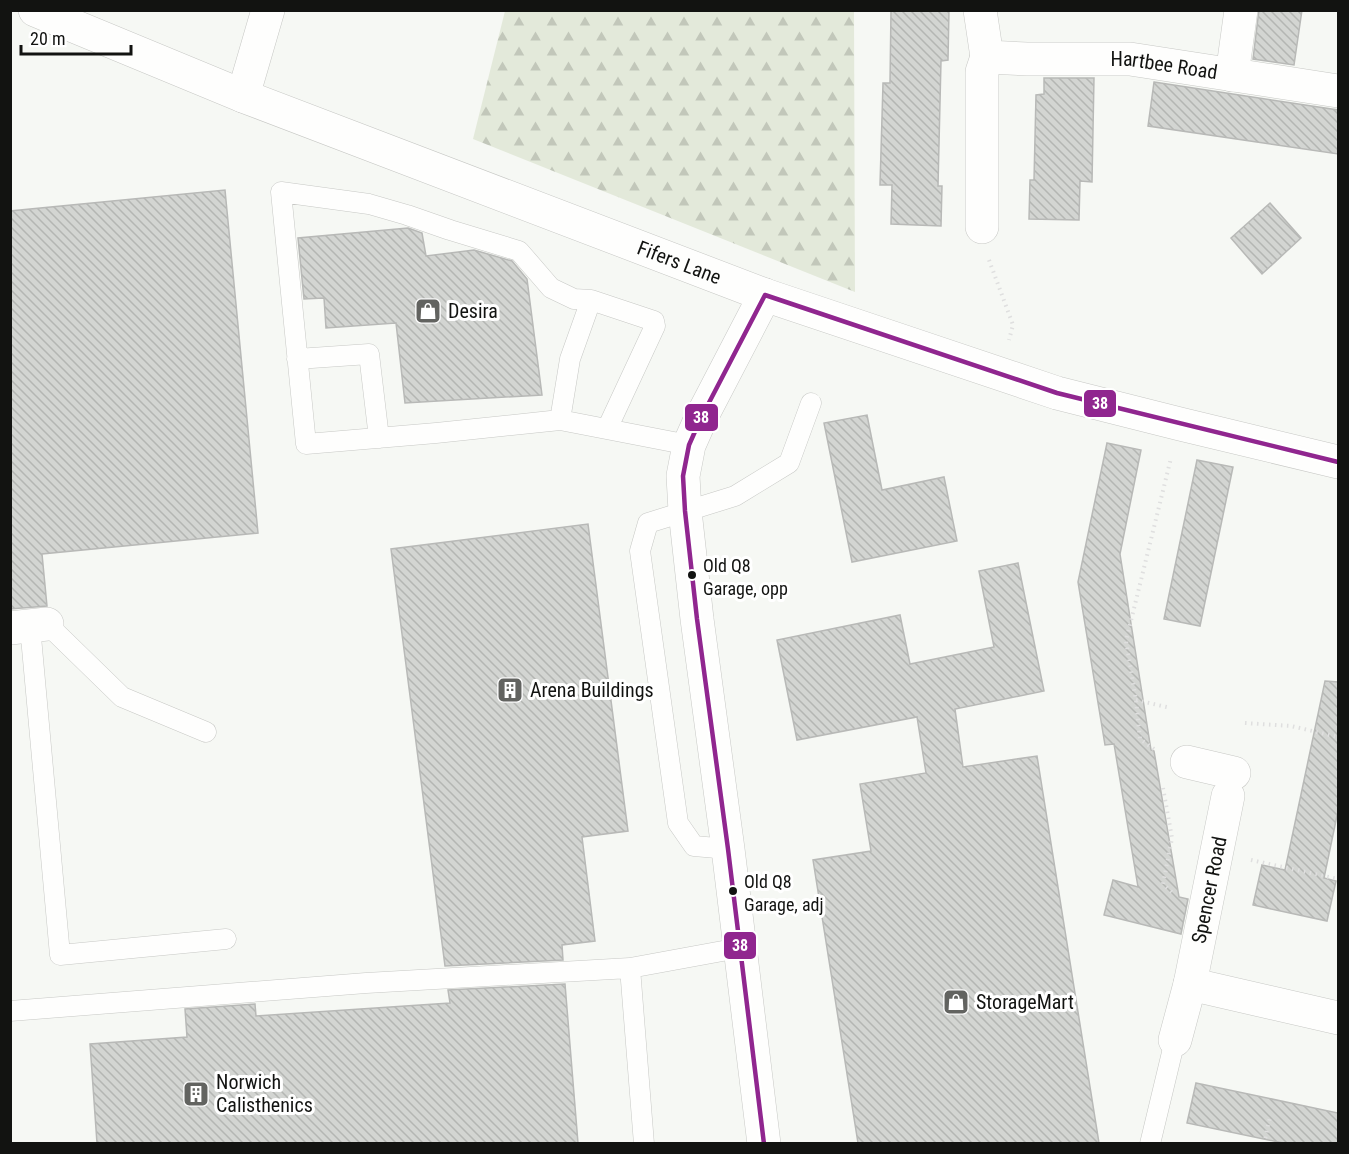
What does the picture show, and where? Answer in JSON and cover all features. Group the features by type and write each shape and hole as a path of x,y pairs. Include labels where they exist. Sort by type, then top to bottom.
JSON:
{"street":[{"name":"Fifers Lane","path":"35,10 243,96 765,295 1057,393 1338,462"},
{"path":"243,96 268,10"},
{"path":"980,10 987,57 982,72 982,227"},
{"path":"1232,75 1241,10"},
{"name":"Hartbee Road","path":"987,57 1130,59 1338,90"},
{"path":"764,1143 697,619 683,477 689,445 701,418 765,295"},
{"name":"Spencer Road","path":"1174,1040 1190,984 1231,784 1186,762"},
{"path":"1190,984 1338,1018"}],"lane":[{"path":"608,429 655,326 654,321 591,300 574,299 551,288 519,251 369,204 281,192 306,444 560,420 689,445"},
{"path":"560,420 570,359 591,300"},
{"path":"297,359 369,354 379,438"},
{"path":"728,849 694,846 678,823 640,551 648,523 735,496 789,463 812,403"},
{"path":"29,626 122,697 206,732"},
{"path":"29,626 60,955 226,939"},
{"path":"10,1011 366,983 630,968 739,948"},
{"path":"630,968 644,1143"},
{"path":"1150,1143 1174,1040"}],"path":[{"path":"982,227 984,243 1013,325 1006,348"},
{"path":"1156,750 1140,739 1126,641 1179,424"},
{"path":"1136,700 1171,708"},
{"path":"1245,723 1291,726 1338,737"},
{"path":"1162,783 1172,838 1163,884 1202,921"},
{"path":"1217,852 1338,879"},
{"path":"1264,1143 1270,1117"}],"green space":[{"path":"505,11 854,11 855,292 473,139"}],"building":[{"path":"891,10 949,10 948,60 941,61 938,186 942,186 941,226 891,224 892,185 880,185 883,83 890,83"},
{"path":"1259,10 1302,10 1294,65 1253,59"},
{"path":"1044,78 1094,78 1092,182 1080,181 1079,220 1029,219 1030,180 1034,180 1036,95 1044,94"},
{"path":"1154,82 1338,110 1338,154 1148,126"},
{"path":"225,190 258,533 42,554 47,606 10,609 10,211"},
{"path":"1270,203 1301,238 1262,274 1231,238"},
{"name":"Desira","path":"408,228 422,233 426,256 474,250 512,261 527,279 542,395 405,403 396,323 326,328 324,298 304,299 298,238"},
{"path":"867,415 882,490 944,477 957,541 852,562 824,423"},
{"path":"1107,443 1141,450 1120,554 1151,750 1154,751 1179,897 1188,899 1181,934 1104,915 1113,880 1138,887 1114,744 1105,745 1078,582"},
{"path":"1197,460 1233,467 1200,626 1164,619"},
{"name":"Arena Buildings","path":"588,524 628,831 582,837 595,941 562,945 563,960 445,966 391,549"},
{"name":"StorageMart","path":"1018,563 1044,691 955,709 963,767 1037,756 1099,1143 858,1143 813,860 871,851 860,784 926,773 917,717 797,740 777,640 900,615 910,664 994,647 979,571"},
{"path":"1325,681 1338,682 1338,811 1324,878 1336,881 1327,921 1253,905 1262,865 1285,870"},
{"path":"565,984 578,1143 97,1143 90,1044 187,1037 185,1009 255,1004 256,1016 450,1003 448,990"},
{"path":"1196,1083 1338,1113 1338,1143 1283,1143 1187,1123"}],"transit line":[{"name":"38","path":"764,1144 697,619 683,476 689,445 701,418 765,295 1057,393 1338,462"}],"place":[{"name":"Desira","path":"428,311"},
{"name":"Old Q8 Garage, opp","path":"692,575"},
{"name":"Arena Buildings","path":"510,690"},
{"name":"Old Q8 Garage, adj","path":"733,891"},
{"name":"StorageMart","path":"956,1002"},
{"name":"Norwich Calisthenics","path":"196,1094"}]}
